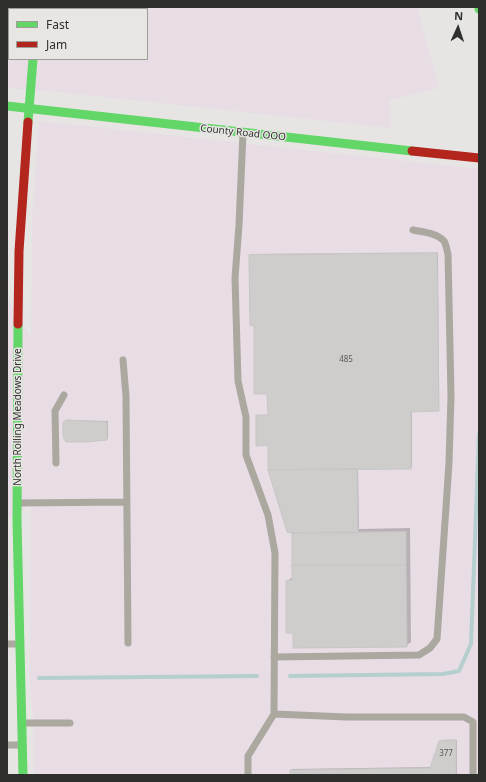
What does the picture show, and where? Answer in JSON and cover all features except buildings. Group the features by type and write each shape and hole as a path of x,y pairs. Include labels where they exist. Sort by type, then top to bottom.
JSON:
{"main road":[{"name":"North Rolling Meadows Drive","path":"23,775 17,503 16,293 33,60"},
{"name":"County Road OOO","path":"7,106 479,158"}],"lane":[{"path":"243,133 235,278 238,381 246,417 246,454 264,501 271,527 275,553 274,714 248,756 248,775"},
{"path":"274,657 418,655 430,648 437,639 451,411 448,254 444,242 436,236 426,232 413,230"},
{"path":"123,360 126,396 128,643"},
{"path":"56,462 55,411 64,395"},
{"path":"17,503 127,502"},
{"path":"7,644 20,644"},
{"path":"274,714 346,717 464,717 473,722 473,775"},
{"path":"22,723 70,723"},
{"path":"7,745 22,745"}],"shaded area":[{"path":"7,7 417,7 439,88 390,100 391,128 49,91 7,88"},
{"path":"39,121 479,169 479,775 34,775 33,720 30,683 31,505 7,519 7,299 31,337 32,220"}],"waterway":[{"path":"290,676 443,674 459,671 471,644 479,434"},
{"path":"39,678 257,676"}],"traffic: fast":[{"path":"28,122 33,60"},
{"path":"7,106 412,151"},
{"path":"18,324 17,521 23,775"}],"traffic: jam":[{"path":"18,324 19,251 28,122"},
{"path":"412,151 479,158"}]}
